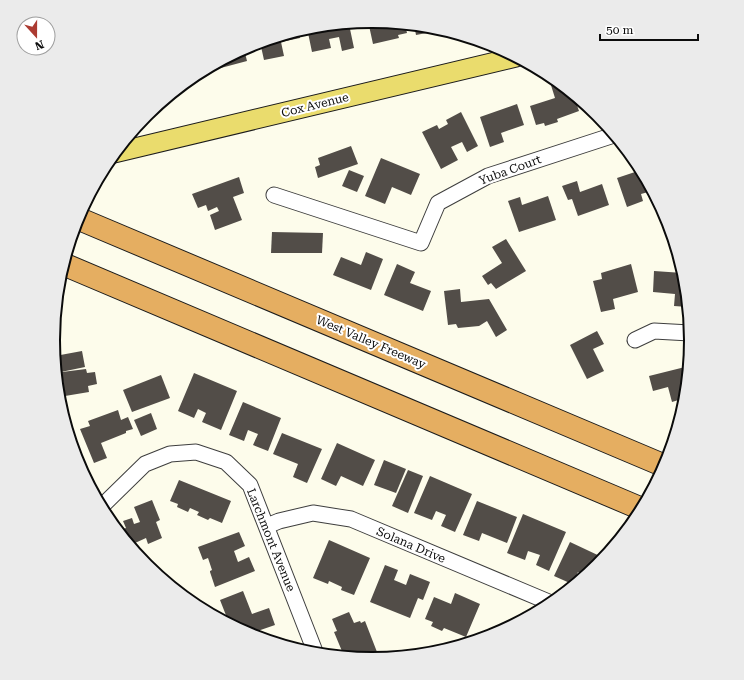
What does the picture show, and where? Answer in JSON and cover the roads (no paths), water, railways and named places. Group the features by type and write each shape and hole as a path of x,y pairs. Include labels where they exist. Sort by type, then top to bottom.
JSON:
{"highway":[{"name":"West Valley Freeway","path":"84,221 658,463"},
{"path":"69,267 635,506"}],"main road":[{"name":"Cox Avenue","path":"124,151 508,59"}],"street":[{"name":"Yuba Court","path":"274,195 421,243 438,203 488,176 609,137"},
{"path":"635,340 654,331 684,333"},
{"name":"Larchmont Avenue","path":"106,502 145,464 170,454 196,452 226,462 250,485 313,646"},
{"name":"Solana Drive","path":"267,526 279,520 313,513 351,519 544,600"}]}
